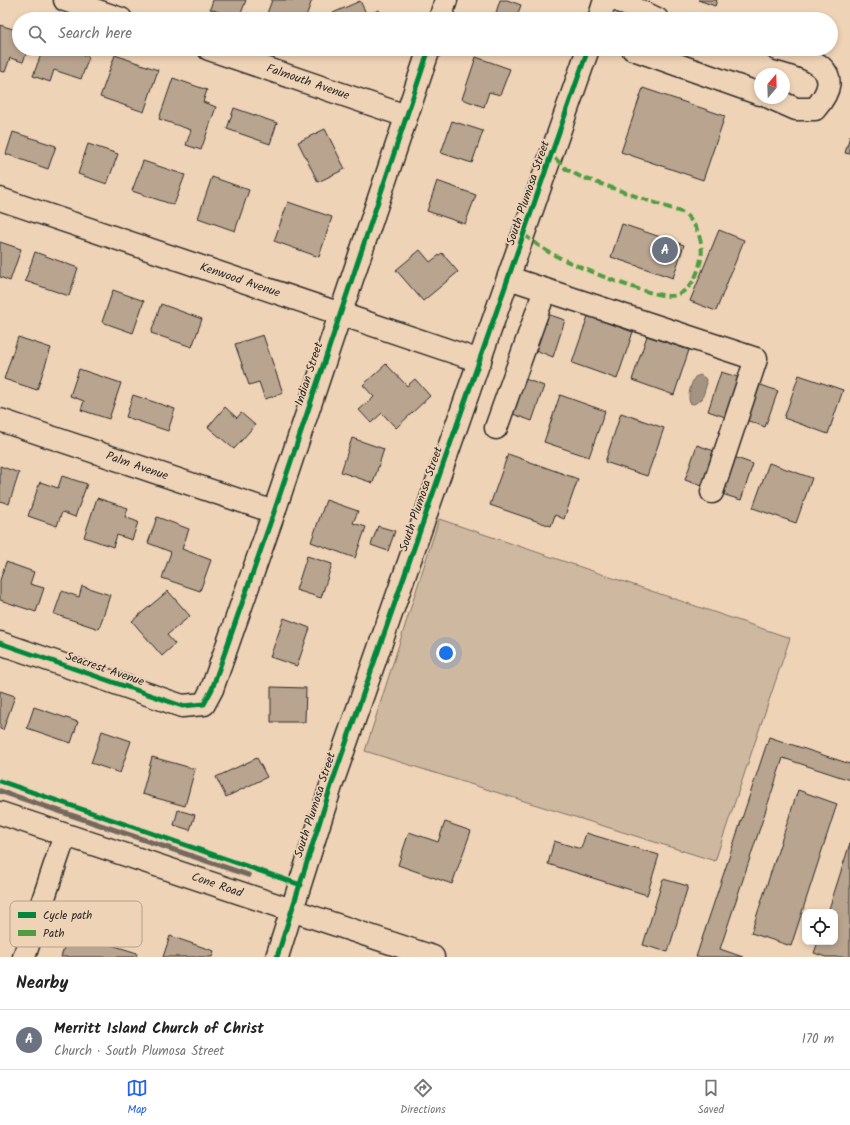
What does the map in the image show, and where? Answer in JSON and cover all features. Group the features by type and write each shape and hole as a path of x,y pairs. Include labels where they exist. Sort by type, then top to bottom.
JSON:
{"street":[{"path":"65,0 100,12"},
{"path":"442,12 446,0"},
{"path":"601,12 605,0"},
{"path":"617,0 642,12"},
{"name":"Falmouth Avenue","path":"230,56 406,116"},
{"name":"Indian Street","path":"204,704 212,689 274,512 427,56"},
{"name":"South Plumosa Street","path":"277,957 331,786 586,56"},
{"path":"653,56 754,92"},
{"path":"785,104 796,109 815,109 830,92 832,82 824,65 815,60 801,56"},
{"name":"Kenwood Avenue","path":"0,199 480,361"},
{"path":"509,278 756,359 712,492"},
{"path":"496,428 545,290"},
{"name":"Palm Avenue","path":"0,420 274,512"},
{"name":"Seacrest Avenue","path":"0,644 182,706 204,704"},
{"name":"Cone Road","path":"0,813 434,957"},
{"path":"43,901 65,835"},
{"path":"24,957 27,947"}],"shaded area":[{"path":"700,375 705,378 707,383 702,399 694,404 690,403 689,393 691,386 695,377"},
{"path":"439,519 790,638 715,861 365,751"}],"building":[{"path":"213,0 246,0 242,12 219,12 210,9"},
{"path":"272,0 312,0 308,12 268,12"},
{"path":"500,0 507,0 521,5 518,12 496,12"},
{"path":"698,0 717,0 715,6"},
{"path":"360,1 366,12 335,12"},
{"path":"0,25 12,29 12,56 25,56 23,62 10,58 5,72 0,71"},
{"path":"40,56 89,57 81,79 54,70 50,82 33,76"},
{"path":"115,56 158,70 144,112 100,97"},
{"path":"476,57 510,69 500,95 489,92 484,107 462,99"},
{"path":"173,78 207,90 203,102 216,107 201,150 186,145 191,130 159,119"},
{"path":"643,88 725,116 703,180 621,152"},
{"path":"234,108 277,123 270,144 227,129"},
{"path":"452,121 483,131 472,163 441,153"},
{"path":"325,129 345,169 318,182 298,142"},
{"path":"13,132 56,146 48,169 6,154"},
{"path":"850,136 850,154 845,153"},
{"path":"88,144 118,154 107,184 78,174"},
{"path":"143,161 185,175 174,205 132,191"},
{"path":"212,177 249,190 235,231 198,218"},
{"path":"437,181 476,195 465,224 427,211"},
{"path":"288,202 332,217 319,257 274,241"},
{"path":"622,224 684,245 673,278 611,257"},
{"path":"719,230 744,240 716,311 690,301"},
{"path":"0,242 21,249 10,281 0,277"},
{"path":"420,250 430,262 442,253 458,272 423,301 396,270"},
{"path":"35,252 78,268 69,296 25,281"},
{"path":"113,290 144,301 133,333 102,322"},
{"path":"161,304 202,319 192,347 151,333"},
{"path":"547,314 565,320 553,357 533,349"},
{"path":"588,316 633,332 617,379 572,363"},
{"path":"263,335 283,393 265,399 259,382 249,385 235,344"},
{"path":"647,336 689,350 674,395 632,380"},
{"path":"18,337 51,348 37,390 4,379"},
{"path":"386,364 407,386 415,379 430,396 396,428 382,413 371,423 359,410 374,397 363,385"},
{"path":"79,369 121,383 109,419 81,410 84,401 70,396"},
{"path":"721,372 741,378 728,418 708,411"},
{"path":"799,375 843,390 828,434 784,418"},
{"path":"525,379 544,386 532,421 513,414"},
{"path":"758,384 778,391 765,427 746,420"},
{"path":"133,395 175,409 168,431 126,417"},
{"path":"560,395 605,411 589,457 544,442"},
{"path":"225,407 237,418 241,413 255,425 234,449 208,427"},
{"path":"621,413 664,428 647,476 605,462"},
{"path":"352,438 384,449 373,483 341,472"},
{"path":"697,445 717,452 705,487 685,480"},
{"path":"508,454 578,479 564,519 555,515 551,526 490,505"},
{"path":"734,457 753,464 741,500 722,494"},
{"path":"769,463 812,478 796,523 753,508"},
{"path":"0,466 19,473 9,504 0,501"},
{"path":"62,476 87,484 75,517 62,512 57,526 28,516 40,482 58,488"},
{"path":"97,498 128,508 125,517 138,522 132,540 117,535 113,547 84,537"},
{"path":"326,500 358,511 353,523 366,527 355,558 311,542"},
{"path":"157,517 189,529 182,549 211,560 200,591 162,578 171,552 148,543"},
{"path":"378,526 395,531 388,551 371,545"},
{"path":"307,556 332,564 321,598 296,590"},
{"path":"6,562 34,572 30,584 44,588 36,612 0,600 0,580"},
{"path":"82,586 110,595 99,629 54,614 62,591 79,597"},
{"path":"168,591 190,616 167,635 175,644 162,656 132,621"},
{"path":"284,618 310,628 297,666 270,657"},
{"path":"271,687 306,688 305,722 271,722"},
{"path":"0,691 15,696 3,730 0,729"},
{"path":"34,707 78,722 71,743 27,728"},
{"path":"102,731 131,741 120,773 91,763"},
{"path":"769,737 850,764 850,780 783,758 720,949 743,957 696,957"},
{"path":"152,757 195,769 185,806 142,794"},
{"path":"257,758 267,777 226,797 216,777"},
{"path":"798,790 837,804 791,946 751,933"},
{"path":"178,810 195,815 190,830 174,825"},
{"path":"445,822 471,831 452,884 398,865 409,832 438,842"},
{"path":"586,833 659,855 647,895 548,864 554,841 581,849"},
{"path":"850,843 850,957 826,957 814,953 817,945 838,945 838,909 829,909"},
{"path":"663,879 688,886 668,952 643,945"},
{"path":"170,936 214,951 212,957 163,957"},
{"path":"64,947 118,947 137,953 136,957 61,957"}],"waterway":[{"path":"0,791 248,875"}],"marked path":[{"path":"524,235 546,251 564,260 635,288 667,296 677,295 687,289 694,280 698,270 702,252 700,240 696,228 684,213 581,177 566,169 552,155"}],"cycle path":[{"path":"0,643 182,706 204,704 212,689 274,512 427,56"},
{"path":"277,957 331,786 586,56"},
{"path":"0,781 301,885"}],"place":[{"name":"Merritt Island Church of Christ","path":"665,250"}]}
